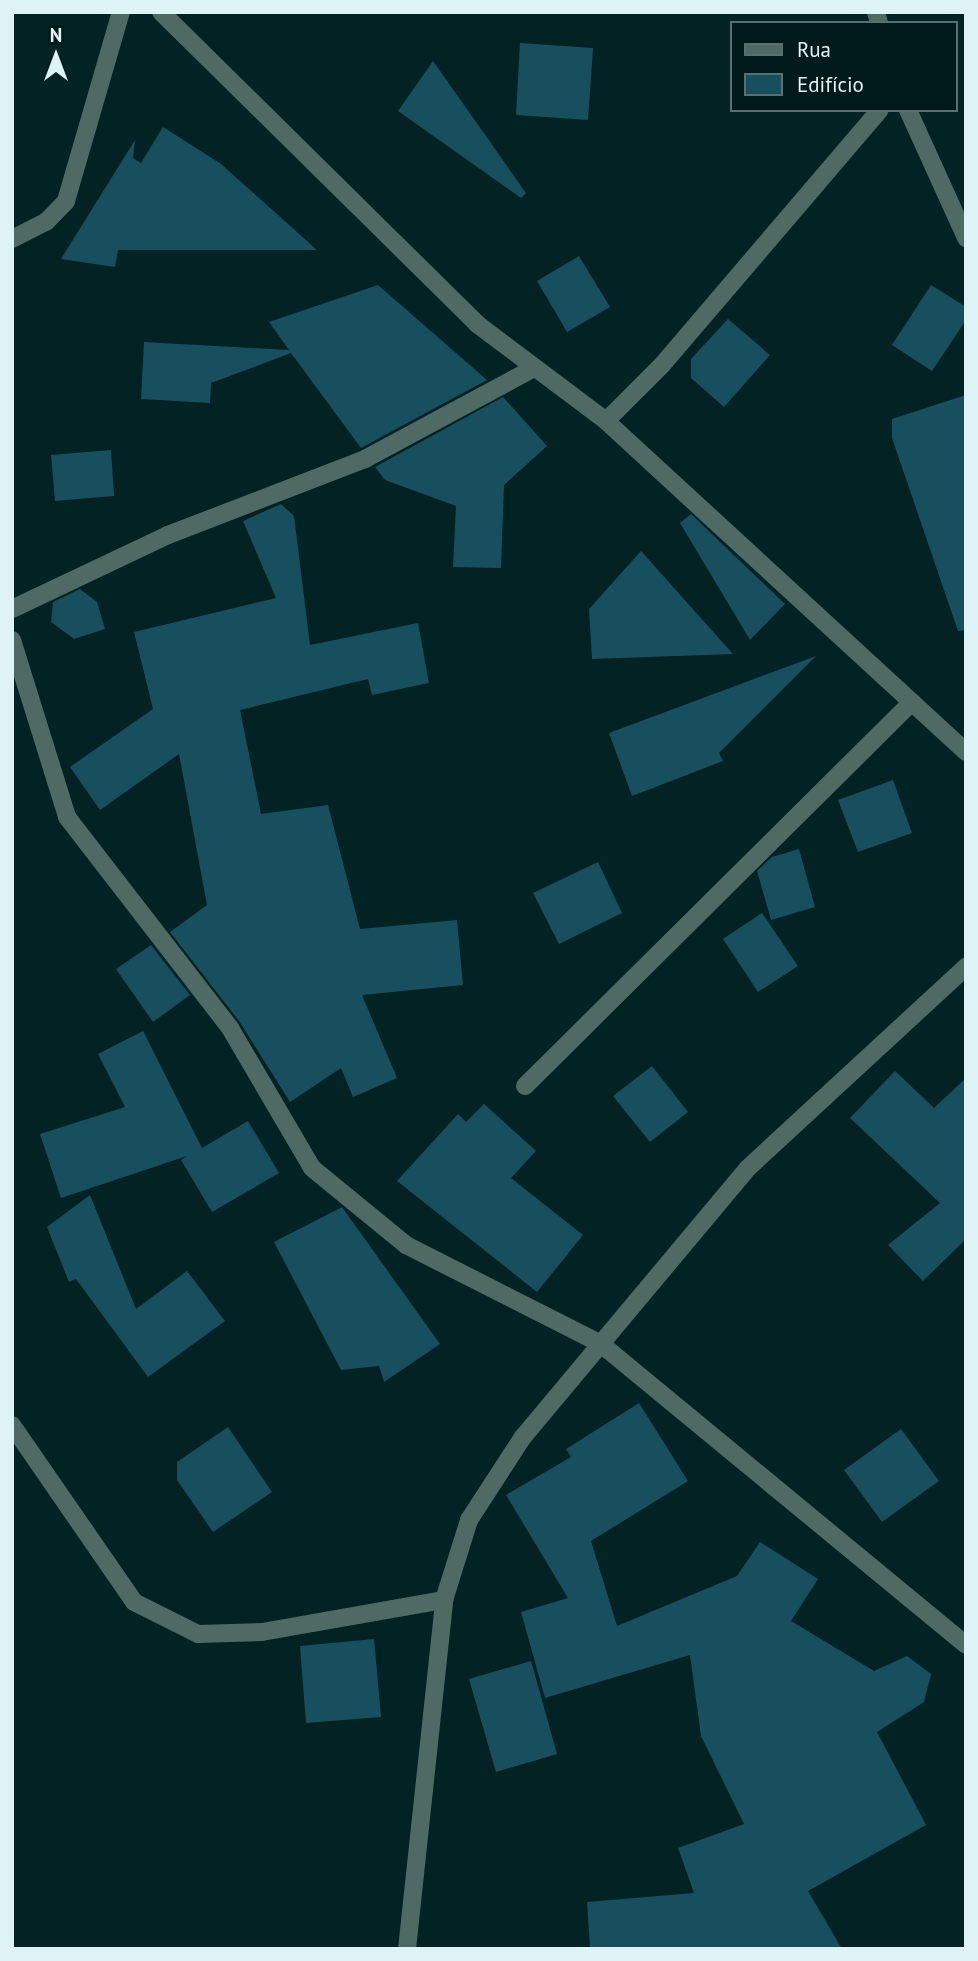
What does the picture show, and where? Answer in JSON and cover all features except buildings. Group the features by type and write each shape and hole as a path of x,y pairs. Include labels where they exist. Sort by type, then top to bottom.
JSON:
{"street":[{"path":"12,239 46,222 65,201 121,12"},
{"path":"162,12 530,370 606,421 966,752"},
{"path":"606,421 662,365 878,112"},
{"path":"909,112 966,238"},
{"path":"12,610 169,535 365,459 530,370"},
{"path":"12,640 67,817 230,1028 312,1168 407,1245 601,1345 966,1645"},
{"path":"525,1086 912,702"},
{"path":"407,1949 444,1600 469,1520 523,1437 748,1168 966,967"},
{"path":"12,1425 134,1602 198,1634 262,1632 444,1600"}]}
